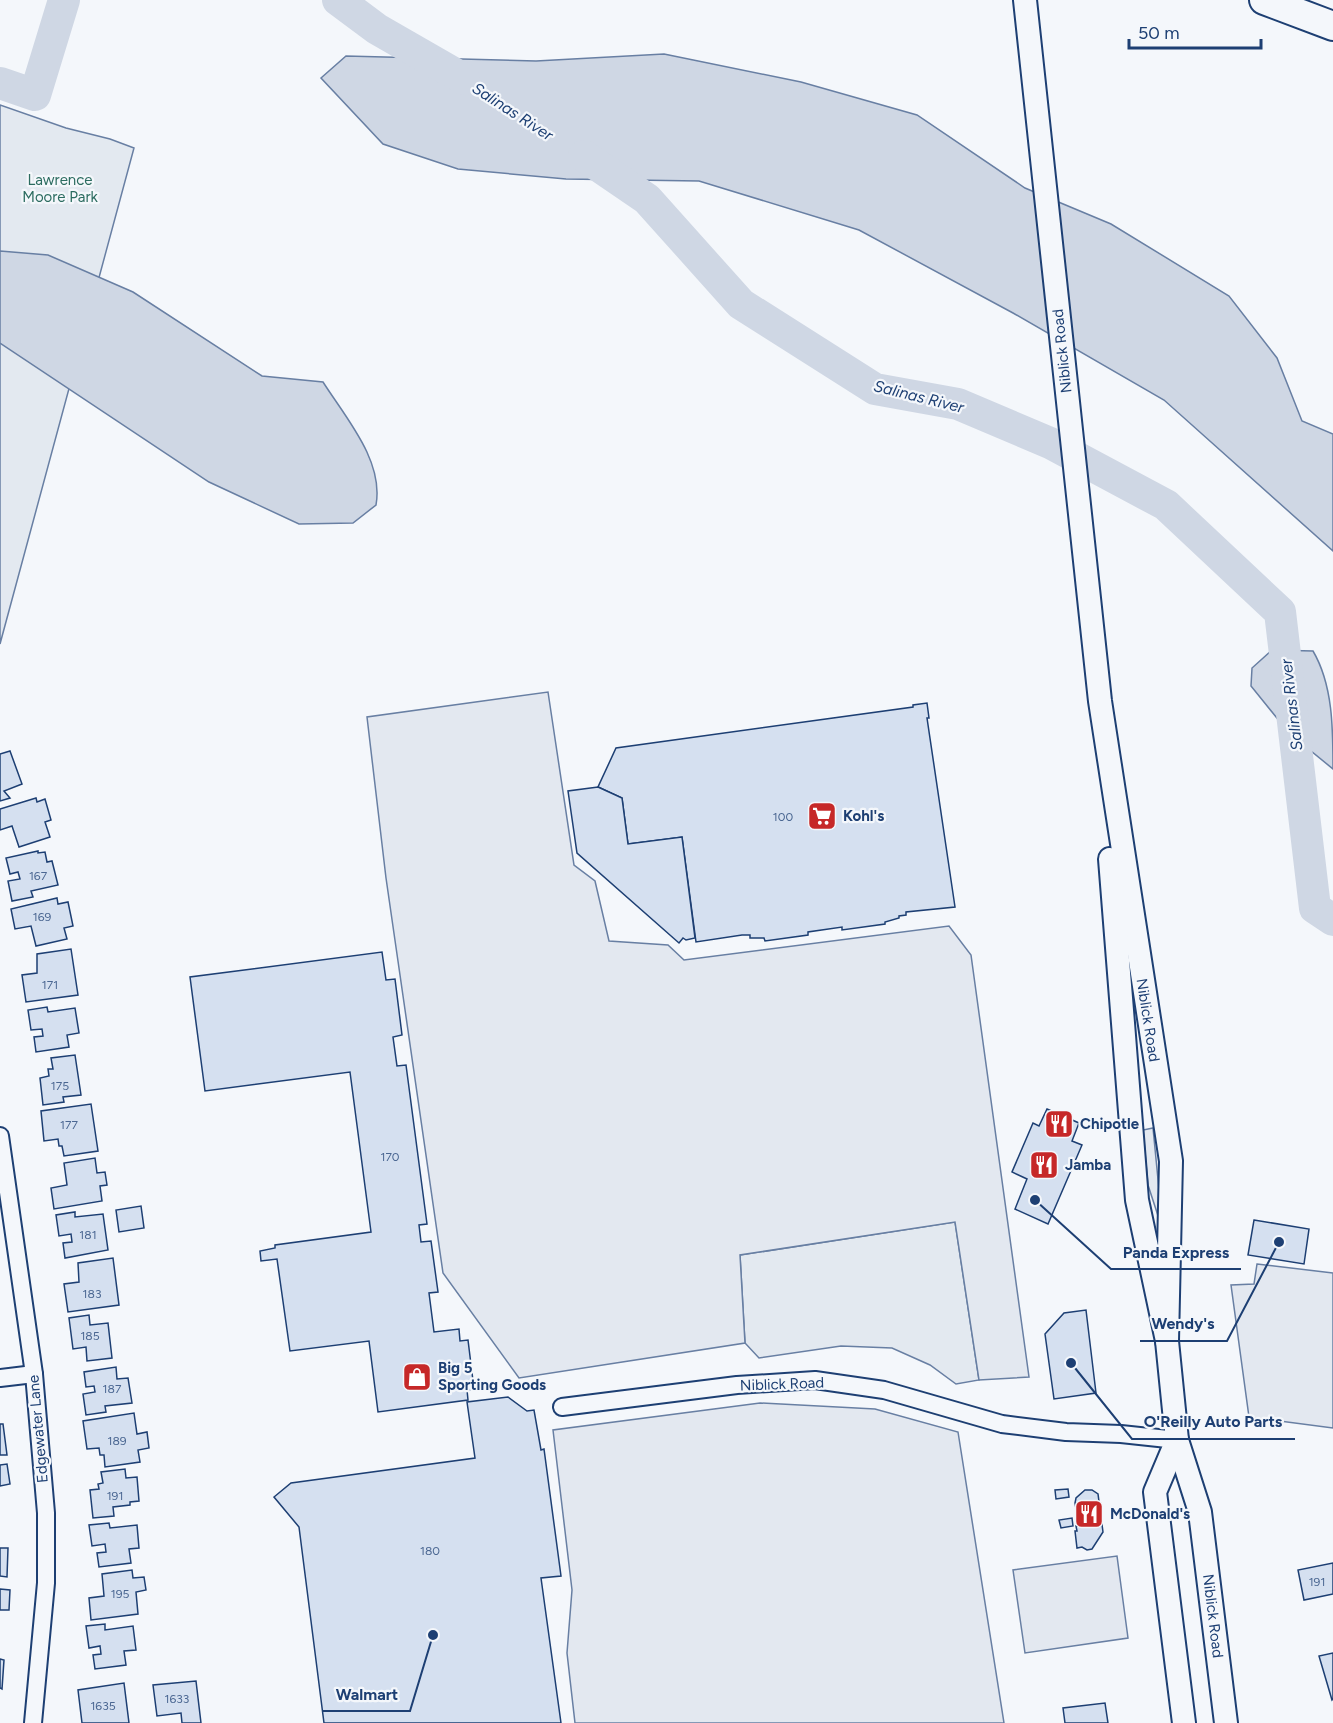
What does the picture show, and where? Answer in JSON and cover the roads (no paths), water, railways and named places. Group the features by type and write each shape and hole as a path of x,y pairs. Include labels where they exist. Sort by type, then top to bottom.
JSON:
{"highway":[{"path":"1264,0 1333,26"}],"main road":[{"name":"Niblick Road","path":"1025,0 1100,701 1122,1023 1137,1200 1167,1341 1177,1440 1200,1512 1226,1723"},
{"name":"Niblick Road","path":"1100,701 1171,1161 1167,1341"},
{"name":"Niblick Road","path":"1177,1440 1155,1492 1184,1723"}],"street":[{"name":"Edgewater Lane","path":"0,1136 34,1374 46,1514 46,1583 33,1723"},
{"path":"0,1378 34,1374"},
{"name":"Niblick Road","path":"562,1407 737,1385 815,1380 884,1390 1002,1424 1066,1432 1121,1434 1177,1440"}],"water":[{"path":"664,54 801,82 917,115 1025,188 1111,224 1229,296 1277,358 1302,421 1333,434 1333,551 1164,400 1013,313 859,230 699,181 566,179 458,169 383,144 321,78 346,56 536,61"},
{"path":"0,251 48,255 133,292 262,376 323,382 352,425 369,456 377,489 376,505 353,523 299,524 209,482 0,343"},
{"path":"1272,650 1313,651 1320,664 1331,708 1333,769 1289,733 1251,686 1252,668"}],"waterway":[{"name":"Salinas River","path":"0,83 35,95 64,0"},
{"name":"Salinas River","path":"338,0 377,29 464,79"},
{"name":"Salinas River","path":"584,156 647,199 741,304 875,389 958,404 1050,443 1166,505 1280,612 1315,908 1333,920"}],"place":[{"name":"Kohl's","path":"822,816"},
{"name":"Chipotle","path":"1059,1124"},
{"name":"Jamba","path":"1044,1165"},
{"name":"Panda Express","path":"1035,1200"},
{"name":"Wendy's","path":"1279,1242"},
{"name":"O'Reilly Auto Parts","path":"1071,1363"},
{"name":"Big 5 Sporting Goods","path":"417,1377"},
{"name":"McDonald's","path":"1089,1514"},
{"name":"Walmart","path":"433,1635"}],"park label":[{"name":"Lawrence Moore Park","path":"60,188"}]}
